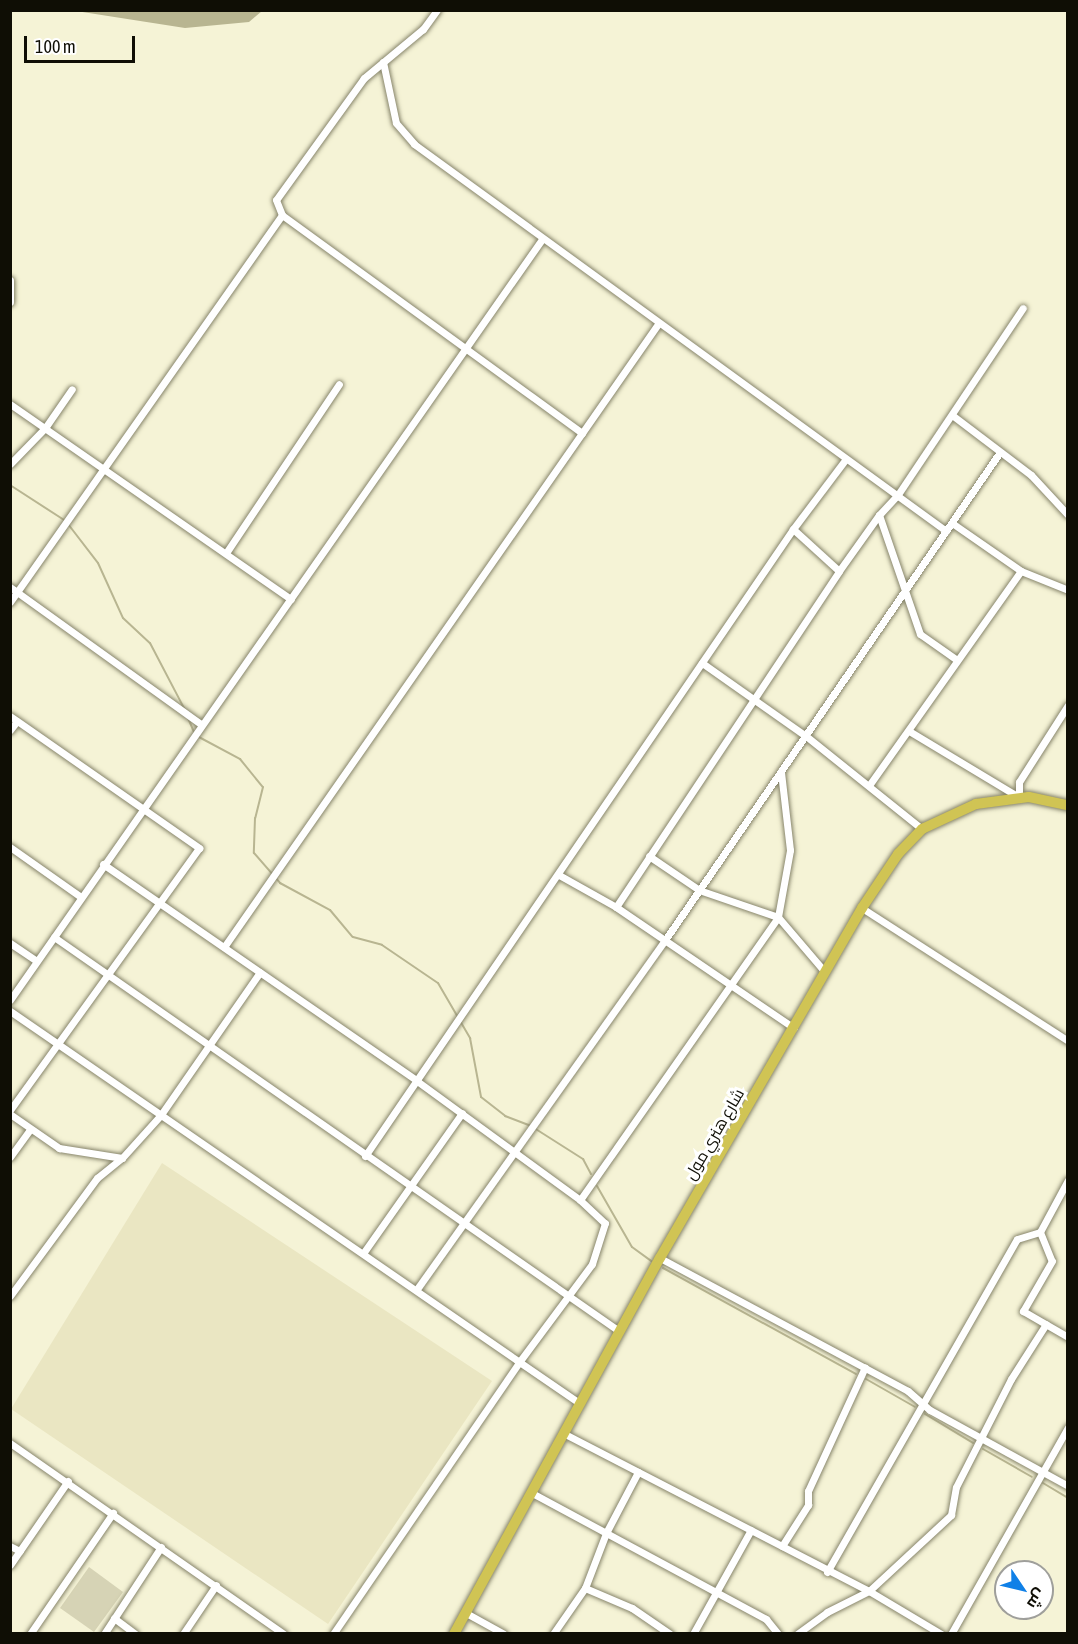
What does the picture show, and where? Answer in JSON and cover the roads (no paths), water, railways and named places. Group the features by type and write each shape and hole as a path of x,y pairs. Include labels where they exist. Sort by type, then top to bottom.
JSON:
{"highway":[{"name":"شارع هنري مول","path":"454,1634 660,1258 862,909 898,854 922,828 976,804 1019,797 1068,805"}],"street":[{"path":"437,10 364,78 276,200 282,214 582,433"},
{"path":"383,62 396,123 414,144 658,324 946,531"},
{"path":"10,602 282,214"},
{"path":"10,1000 542,239"},
{"path":"10,280 10,302"},
{"path":"616,907 839,571 879,515 897,496 1023,308"},
{"path":"224,947 658,324"},
{"path":"226,553 339,384"},
{"path":"10,464 45,428 72,389"},
{"path":"10,404 105,467 291,599"},
{"path":"952,415 1031,475 1068,515"},
{"path":"417,1289 462,1222 665,940 806,736 904,588 1000,452"},
{"path":"365,1156 559,875 793,529 845,460"},
{"path":"879,515 920,634 957,660"},
{"path":"952,523 1021,571 1068,590"},
{"path":"793,529 839,571"},
{"path":"870,784 1021,571"},
{"path":"10,587 202,725"},
{"path":"702,663 806,736 870,784 922,828"},
{"path":"1019,797 1019,782 1068,705"},
{"path":"10,730 14,718 199,848 158,902 10,1112 58,1148 122,1158"},
{"path":"909,731 1019,797"},
{"path":"580,1200 732,986 778,916 790,850 780,772"},
{"path":"10,848 81,897"},
{"path":"649,856 699,890 778,916 825,972"},
{"path":"103,864 462,1113 580,1200 605,1222 592,1264 520,1361 333,1634"},
{"path":"559,875 616,907 794,1028"},
{"path":"862,909 1068,1041"},
{"path":"54,937 365,1156 620,1331"},
{"path":"10,943 37,962"},
{"path":"10,1296 97,1178 122,1158 160,1116 260,972"},
{"path":"10,1011 160,1116 364,1252 579,1403"},
{"path":"364,1252 462,1113"},
{"path":"10,1157 30,1129"},
{"path":"827,1572 1017,1239 1040,1232 1068,1180"},
{"path":"1040,1232 1052,1261 1023,1311 1068,1337"},
{"path":"660,1258 865,1367 981,1439 1068,1486"},
{"path":"797,1634 827,1612 869,1591 951,1515 956,1487 1011,1379 1046,1324"},
{"path":"782,1546 808,1505 808,1491 865,1367"},
{"path":"951,1634 1068,1427"},
{"path":"563,1432 782,1546 827,1572 869,1591 941,1634"},
{"path":"10,1443 68,1481 284,1634"},
{"path":"552,1634 585,1588 606,1533 638,1472"},
{"path":"10,1564 68,1481"},
{"path":"532,1493 766,1619 778,1634"},
{"path":"30,1634 113,1513"},
{"path":"693,1634 751,1530"},
{"path":"10,1546 20,1551"},
{"path":"104,1634 161,1547"},
{"path":"183,1634 216,1585"},
{"path":"585,1588 632,1608 670,1634"},
{"path":"466,1613 504,1634"},
{"path":"114,1618 135,1634"}],"waterway":[{"path":"10,485 64,520"},
{"path":"68,524 98,563 123,618 150,643 185,710"},
{"path":"188,718 194,732"},
{"path":"197,736 240,759 263,787 255,818 254,853 280,883 330,910 353,937 382,945 438,983 470,1038 481,1097 505,1116 531,1126 583,1159 591,1174"},
{"path":"597,1186 632,1247 651,1261"},
{"path":"663,1268 856,1374"},
{"path":"866,1379 915,1407"},
{"path":"925,1414 973,1443"},
{"path":"983,1449 1032,1477"},
{"path":"1043,1483 1068,1498"}]}
